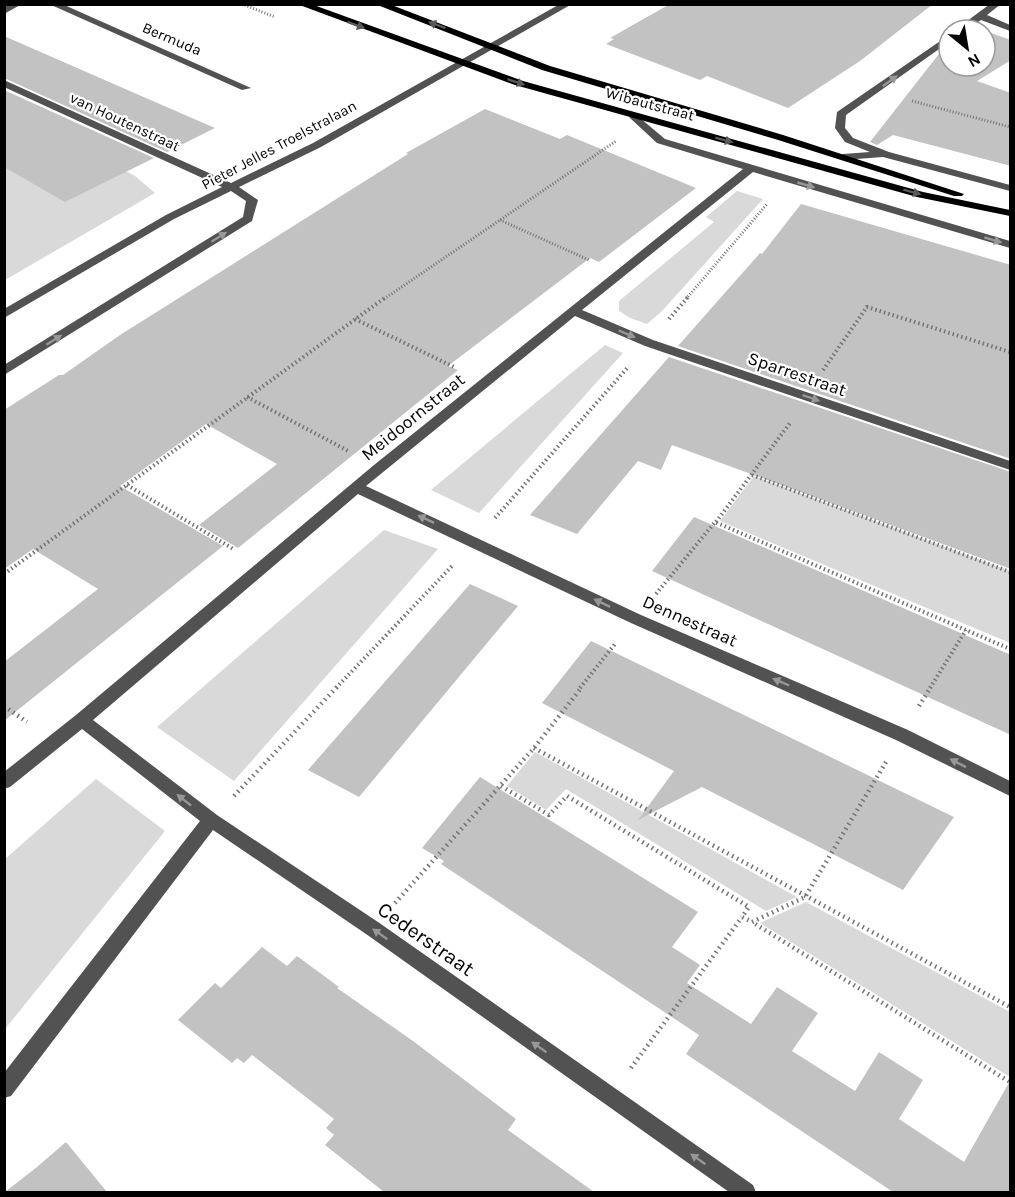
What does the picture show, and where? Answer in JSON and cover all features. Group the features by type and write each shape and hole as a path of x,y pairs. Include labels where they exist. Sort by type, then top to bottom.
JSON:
{"main road":[{"name":"Wibautstraat","path":"301,4 519,83 921,195 997,209"},
{"name":"Wibautstraat","path":"379,4 546,68 930,184 1011,213"}],"street":[{"path":"4,11 18,4"},
{"name":"Bermuda","path":"53,4 246,88"},
{"name":"Pieter Jelles Troelstralaan","path":"4,314 160,223 318,145 568,4"},
{"path":"977,18 997,4"},
{"path":"980,16 1011,28"},
{"path":"874,92 937,47"},
{"name":"van Houtenstraat","path":"4,83 233,188"},
{"name":"Wibautstraat","path":"874,92 842,114 840,128 849,140 885,154 1011,188"},
{"path":"634,116 661,141 1011,245"},
{"name":"Wibautstraat","path":"843,158 885,154"},
{"name":"Meidoornstraat","path":"4,782 82,720 379,468 750,169"},
{"path":"4,371 248,219 252,201 233,188"},
{"name":"Sparrestraat","path":"573,311 649,343 1011,466"},
{"name":"Dennestraat","path":"356,487 475,541 636,619 902,735 1011,789"},
{"name":"Cederstraat","path":"82,720 211,820 372,928 746,1192"},
{"path":"4,1089 211,820"}],"path":[{"path":"874,92 1011,126"},
{"path":"4,574 354,319 619,140"},
{"path":"211,820 475,541 649,343 788,179"},
{"path":"500,219 620,273"},
{"path":"372,928 534,748 574,694 715,522 752,475 867,307 1011,352"},
{"path":"354,319 485,382"},
{"path":"247,397 379,468"},
{"path":"752,475 1011,572"},
{"path":"127,485 262,566"},
{"path":"715,522 1011,649"},
{"path":"534,748 1011,1007"},
{"path":"501,786 549,815 567,796 749,907 610,1097"},
{"path":"752,922 805,897"},
{"path":"742,917 1011,1082"}],"shaded area":[{"path":"4,105 135,176 155,193 5,280"},
{"path":"737,191 763,199 662,311 647,324 619,311 619,301 714,222 706,217"},
{"path":"605,345 623,353 479,513 431,490"},
{"path":"754,476 1010,571 1010,643 720,521"},
{"path":"384,530 438,549 234,781 157,727"},
{"path":"535,752 797,897 766,911 566,789 546,810 507,786"},
{"path":"96,779 165,831 5,1029 5,859"},
{"path":"806,902 1010,1012 1010,1077 760,923"}],"building":[{"path":"670,4 933,4 860,61 788,108 707,76 700,80 606,44 614,39 610,38"},
{"path":"997,35 1011,40 1011,60 997,69"},
{"path":"4,36 215,128 167,152 4,78"},
{"path":"937,56 937,78 982,78 977,81 1011,93 1011,166 893,135 877,145 870,142"},
{"path":"4,90 154,158 65,202 4,167"},
{"path":"485,109 560,139 567,135 696,188 599,262 590,258 448,366 458,370 238,548 199,525 277,464 206,424 120,486 223,546 4,721 4,662 98,589 33,549 4,569 4,410 59,375 63,375 120,335 408,154 406,153"},
{"path":"801,204 1011,265 1011,459 678,346 760,253 762,254"},
{"path":"669,357 1011,472 1011,569 672,445 661,470 638,461 577,534 530,515"},
{"path":"694,517 1011,655 1011,735 652,571"},
{"path":"470,584 518,606 359,797 308,770"},
{"path":"591,641 954,817 903,890 702,787 638,820 674,771 542,703"},
{"path":"480,777 698,912 672,947 700,965 687,983 751,1024 777,987 818,1013 792,1051 855,1091 879,1052 923,1080 899,1119 964,1162 1011,1079 1011,1192 893,1192 686,1054 699,1035 441,864 444,861 422,848"},
{"path":"262,947 287,966 297,956 339,987 337,988 413,1041 516,1119 508,1130 594,1192 384,1192 325,1145 334,1135 326,1128 334,1119 252,1055 244,1063 237,1058 232,1063 178,1020 215,983 221,988"},
{"path":"66,1142 107,1192 5,1192 37,1167"}]}
